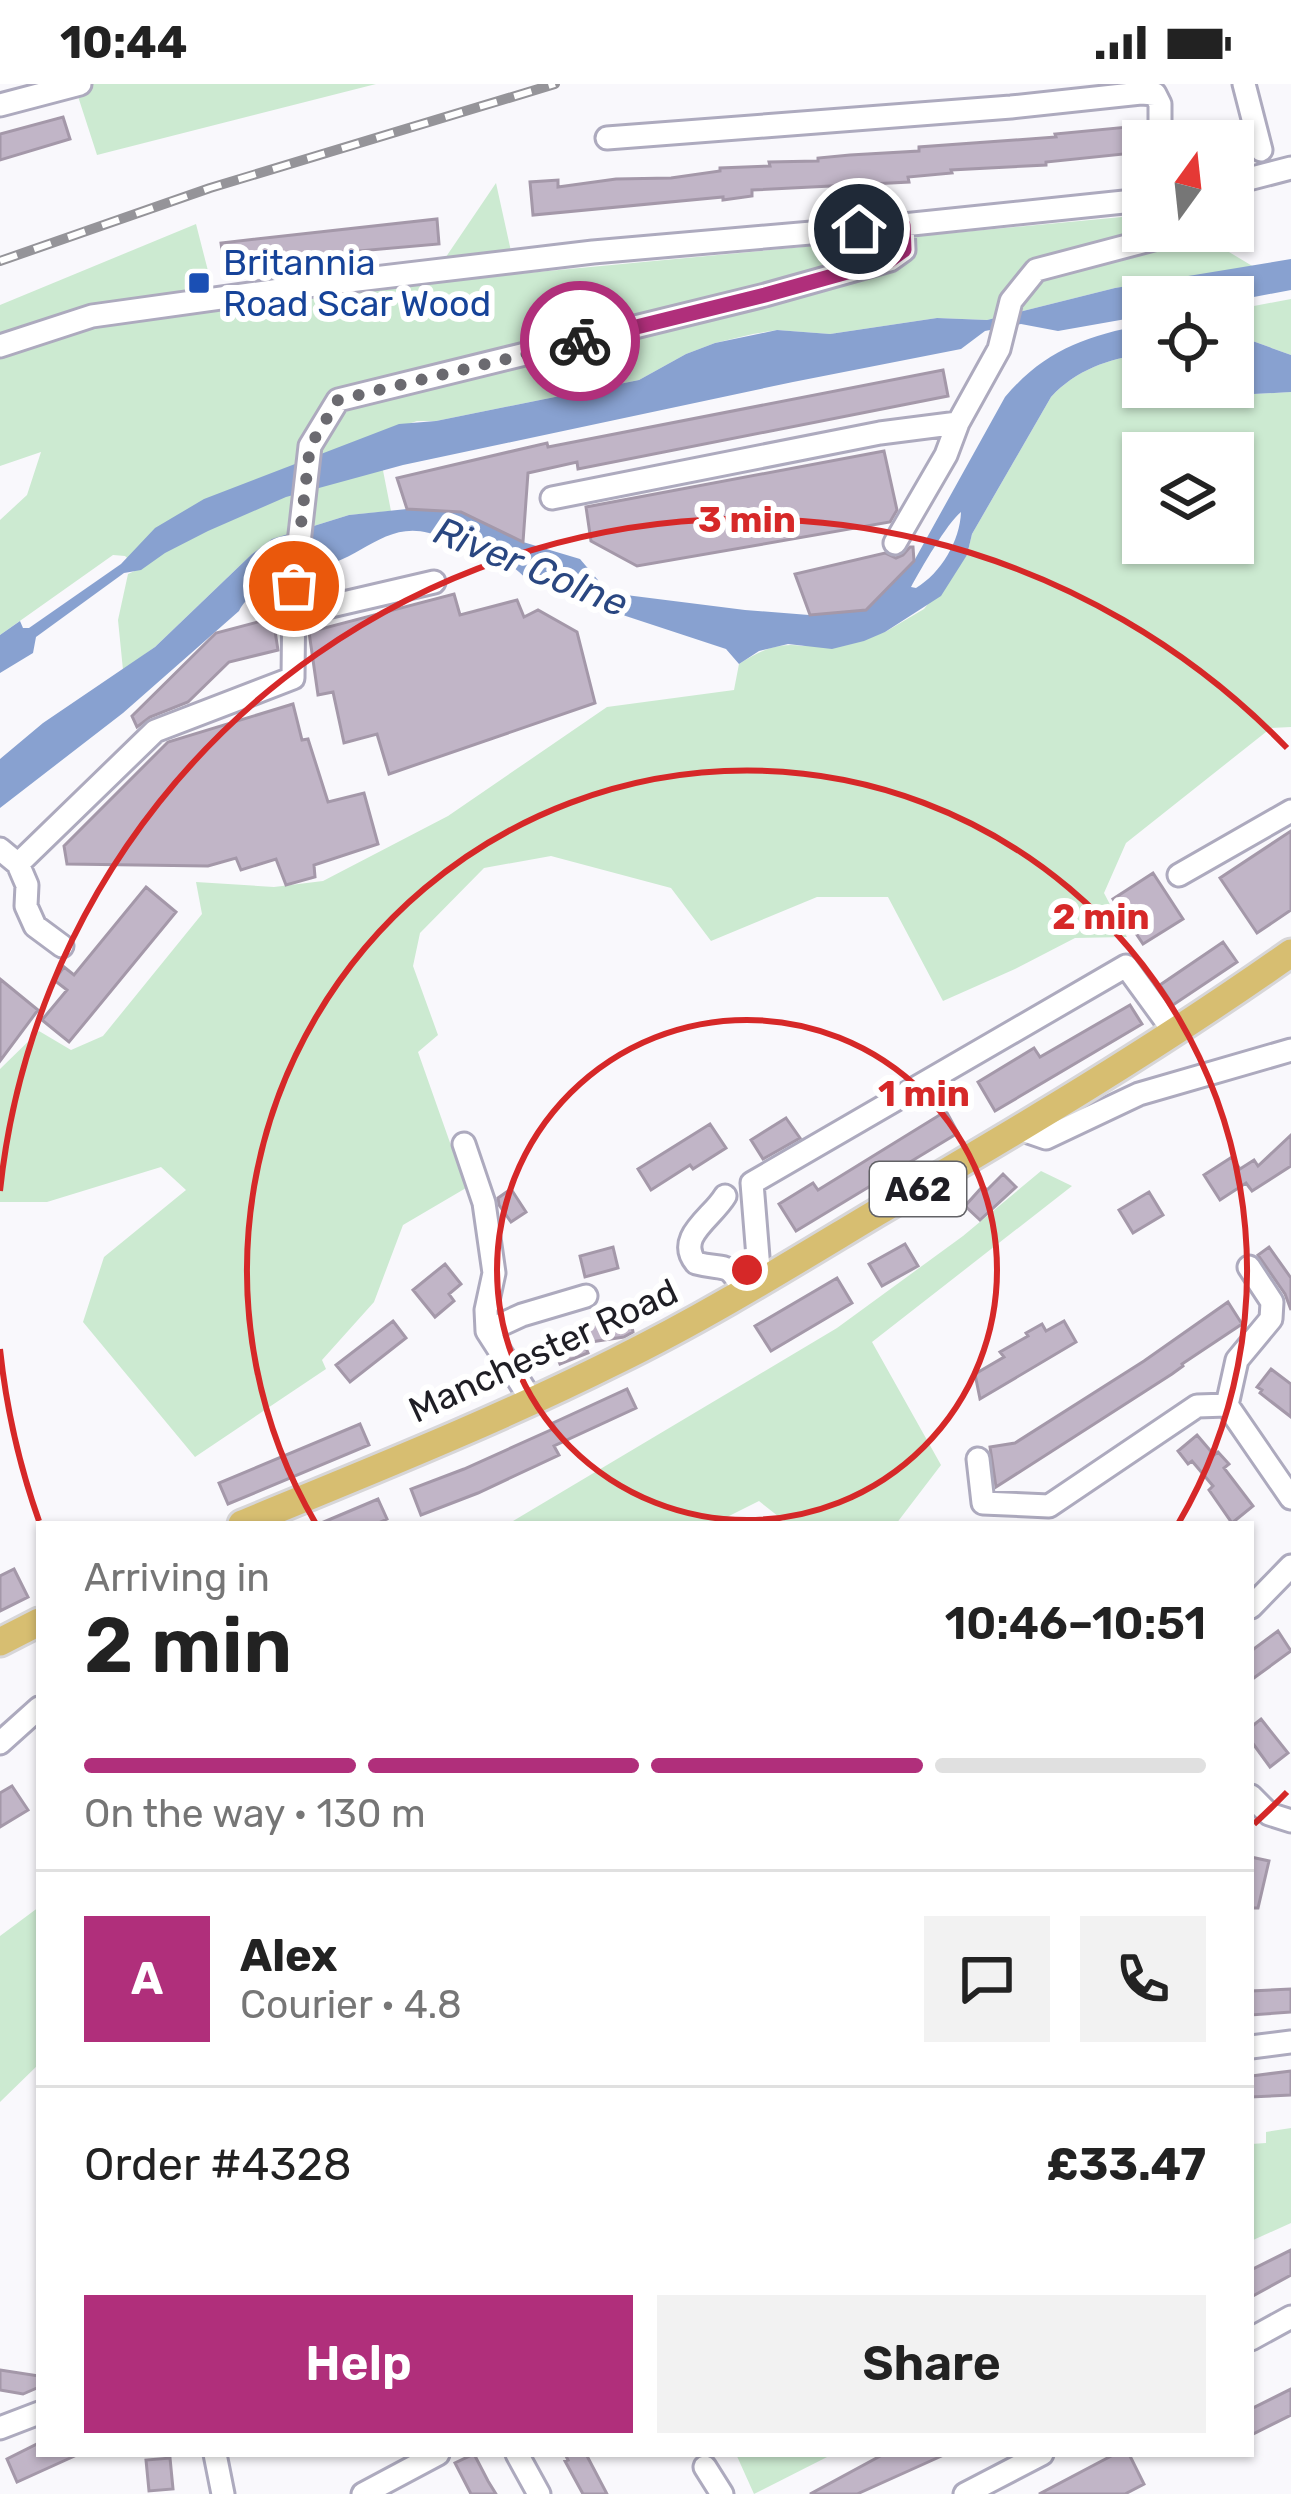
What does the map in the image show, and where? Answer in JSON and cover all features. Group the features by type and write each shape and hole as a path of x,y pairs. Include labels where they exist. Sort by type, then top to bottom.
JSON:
{"main road":[{"name":"Manchester Road","path":"249,1521 620,1360 1020,1129 1291,952"},
{"path":"0,1642 36,1624"}],"street":[{"path":"0,105 80,84"},
{"path":"1244,84 1261,150"},
{"path":"607,138 1141,93 1156,94 1160,120"},
{"path":"1254,178 1291,168"},
{"path":"0,346 92,316 294,287 593,252 1122,202"},
{"path":"62,946 35,926 26,906 27,885 9,857 155,731 292,679 294,586 310,446 338,400 890,260 904,250 903,225"},
{"path":"896,543 999,349 1011,301 1036,270 1122,247"},
{"path":"552,498 880,433 958,423"},
{"path":"292,615 434,582"},
{"path":"1179,875 1291,811"},
{"path":"751,1287 752,1183 1126,966 1174,1032"},
{"path":"1020,1129 1046,1138 1138,1094 1291,1050"},
{"path":"464,1144 484,1203 494,1273 487,1331 532,1401"},
{"path":"724,1196 694,1233 689,1255 696,1263 728,1267 751,1287"},
{"path":"1249,1268 1272,1302 1271,1319 1237,1360 1227,1405 1291,1498"},
{"path":"487,1331 586,1296"},
{"path":"978,1459 982,1503 1049,1506 1197,1406 1227,1405"},
{"path":"1254,1604 1291,1566"},
{"path":"0,1743 36,1711"},
{"path":"1254,1799 1269,1814 1291,1821"},
{"path":"1254,2047 1291,2042"},
{"path":"1254,2337 1291,2317"},
{"path":"0,2428 36,2414"},
{"path":"216,2457 223,2494"},
{"path":"363,2494 432,2457"},
{"path":"519,2457 539,2494"},
{"path":"965,2494 1036,2457"},
{"path":"705,2468 722,2494"}],"green space":[{"path":"74,84 376,84 97,155"},
{"path":"496,183 516,274 1122,217 1122,252 1229,252 1254,267 1194,276 1122,276 1122,287 987,320 937,318 830,334 777,330 753,334 686,354 639,380 417,421 376,435 391,511 349,515 272,539 155,647 123,670 118,620 128,574 139,569 125,556 113,555 0,635 0,520 27,495 41,452 0,466 0,305 196,224 217,306 429,282"},
{"path":"1291,299 1291,355 1254,342 1254,306"},
{"path":"1122,359 1122,408 1254,408 1254,394 1291,392 1291,727 1271,728 1126,843 1104,893 1127,937 1075,938 943,1001 888,897 817,897 711,941 671,888 551,856 484,868 420,933 413,966 438,1035 418,1052 466,1188 403,1225 374,1302 322,1360 326,1369 195,1457 83,1322 104,1257 186,1190 161,1167 47,1202 0,1202 0,1069 39,1031 71,1050 103,1036 202,914 196,882 274,887 323,881 448,816 607,707 734,690 739,664 761,652 885,632 924,609 967,555 972,534 1051,397 1082,373"},
{"path":"1041,1171 1072,1186 872,1342 941,1465 898,1521 784,1521 759,1501 719,1521 513,1521 837,1328 963,1236"},
{"path":"36,1909 36,2067 0,2102 0,1936"},
{"path":"1291,2128 1291,2223 1254,2240 1254,2144 1266,2143 1266,2132"},
{"path":"737,2457 827,2457 754,2494"}],"water":[{"path":"1291,259 1291,290 1254,297 1254,276 1188,276"},
{"path":"1122,287 1122,320 1058,331 1021,324 985,331 961,349 403,465 286,497 208,531 141,570 124,573 36,637 33,653 0,673 0,635 20,621 23,628 29,628 121,564 155,528 204,499 399,424 436,421 639,380 715,343 777,330 830,334 937,318 987,320"},
{"name":"River Colne","path":"1122,329 1122,358 1093,367 1051,397 941,596 885,632 832,649 788,644 759,651 739,664 726,649 568,597 552,587 535,586 510,565 446,539 419,531 401,532 252,596 123,713 0,808 0,759 43,723 155,647 272,539 349,515 407,509 461,512 523,542 580,559 603,586 618,594 809,615 866,610 914,561 1005,397 1035,368 1084,340","holes":["961,512 953,545 925,582 911,587"]},
{"path":"1254,342 1291,355 1291,392 1254,394"}],"building":[{"path":"63,117 70,139 0,160 0,134"},
{"path":"1122,128 1122,154 1046,165 951,170 908,177 909,182 752,190 752,196 723,200 533,215 530,182 558,180 558,187 671,178 720,168 770,166 769,162 818,161"},
{"path":"437,219 439,244 313,252 224,265 221,243"},
{"path":"943,370 948,396 578,469 577,462 528,473 523,542 461,512 407,509 397,478 547,443 548,447"},
{"path":"884,451 897,510 890,522 637,566 591,541 586,507"},
{"path":"910,547 914,561 866,610 810,615 795,574 885,553 896,558"},
{"path":"454,594 460,615 517,600 524,617 538,610 577,632 595,703 389,774 377,734 344,743 333,692 318,695 309,632"},
{"path":"273,618 278,650 229,662 188,702 137,727 132,716 216,633"},
{"path":"293,704 302,740 308,739 328,802 364,793 378,844 314,865 315,877 286,885 276,859 241,870 236,858 208,866 67,864 64,846 168,742"},
{"path":"1291,831 1291,910 1257,933 1220,878"},
{"path":"1153,873 1183,919 1143,944 1113,899"},
{"path":"146,887 176,912 69,1042 42,1020 67,990 54,980 64,967 74,975"},
{"path":"1223,942 1237,962 1173,1005 1160,985"},
{"path":"0,979 38,1010 0,1061"},
{"path":"1130,1005 1142,1024 995,1111 978,1082 1034,1048 1040,1057"},
{"path":"946,1111 958,1133 796,1231 779,1204 813,1183 818,1190"},
{"path":"786,1118 800,1138 763,1159 751,1140"},
{"path":"710,1124 726,1148 651,1190 638,1169"},
{"path":"1291,1135 1291,1166 1252,1191 1246,1183 1220,1200 1204,1175 1232,1157 1240,1169 1254,1160 1258,1166"},
{"path":"1003,1174 1016,1187 980,1220 965,1206 983,1186 987,1190"},
{"path":"511,1189 526,1212 511,1222 498,1198"},
{"path":"1149,1192 1163,1215 1133,1233 1119,1210"},
{"path":"905,1244 918,1266 882,1286 869,1264"},
{"path":"613,1247 618,1268 585,1277 580,1256"},
{"path":"1269,1247 1291,1278 1291,1310 1258,1255"},
{"path":"445,1264 461,1284 449,1294 454,1301 435,1317 413,1290"},
{"path":"837,1278 852,1303 771,1351 755,1326"},
{"path":"1228,1302 1242,1324 996,1487 990,1447 1015,1443"},
{"path":"630,1316 633,1332 584,1343 588,1353 560,1364 554,1348 539,1351 537,1344 590,1323"},
{"path":"393,1321 406,1338 350,1382 336,1365"},
{"path":"1064,1321 1076,1342 980,1399 975,1374 1004,1357 1000,1352 1028,1336 1026,1333 1042,1324 1046,1331"},
{"path":"1271,1369 1291,1384 1291,1417 1257,1387"},
{"path":"627,1389 636,1408 554,1446 559,1455 421,1515 411,1489 555,1428 553,1423"},
{"path":"360,1424 369,1445 228,1504 219,1483"},
{"path":"1197,1435 1229,1464 1224,1468 1253,1506 1231,1521 1209,1490 1213,1486 1178,1451"},
{"path":"378,1499 387,1519 383,1521 326,1521"},
{"path":"14,1569 28,1597 0,1611 0,1576"},
{"path":"1278,1631 1291,1651 1254,1678 1254,1649"},
{"path":"1261,1719 1288,1753 1270,1767 1254,1745 1254,1725"},
{"path":"12,1786 28,1810 0,1827 0,1793"},
{"path":"1254,1858 1269,1861 1258,1908 1254,1908"},
{"path":"1291,1989 1291,2012 1254,2015 1254,1991"},
{"path":"1291,2071 1291,2095 1254,2097 1254,2076"},
{"path":"1291,2250 1291,2275 1254,2295 1254,2268"},
{"path":"0,2370 36,2376 36,2388 23,2394 0,2390"},
{"path":"1291,2389 1291,2415 1254,2434 1254,2408"},
{"path":"36,2444 36,2457 72,2457 17,2482 7,2459"},
{"path":"476,2457 496,2494 471,2494 455,2463"},
{"path":"588,2457 607,2494 583,2494 568,2460"},
{"path":"878,2457 939,2457 857,2494 810,2494"},
{"path":"1109,2457 1130,2457 1144,2484 1125,2494 1039,2494"},
{"path":"170,2458 173,2489 149,2491 146,2460"}],"railway":[{"path":"0,261 210,188 555,84"}],"way so far":[{"path":"294,586 310,446 338,400 580,341"}],"place":[{"name":"Britannia Road Scar Wood","path":"199,283"}],"route":[{"path":"580,341 890,260 904,250 903,225 859,229"}]}
